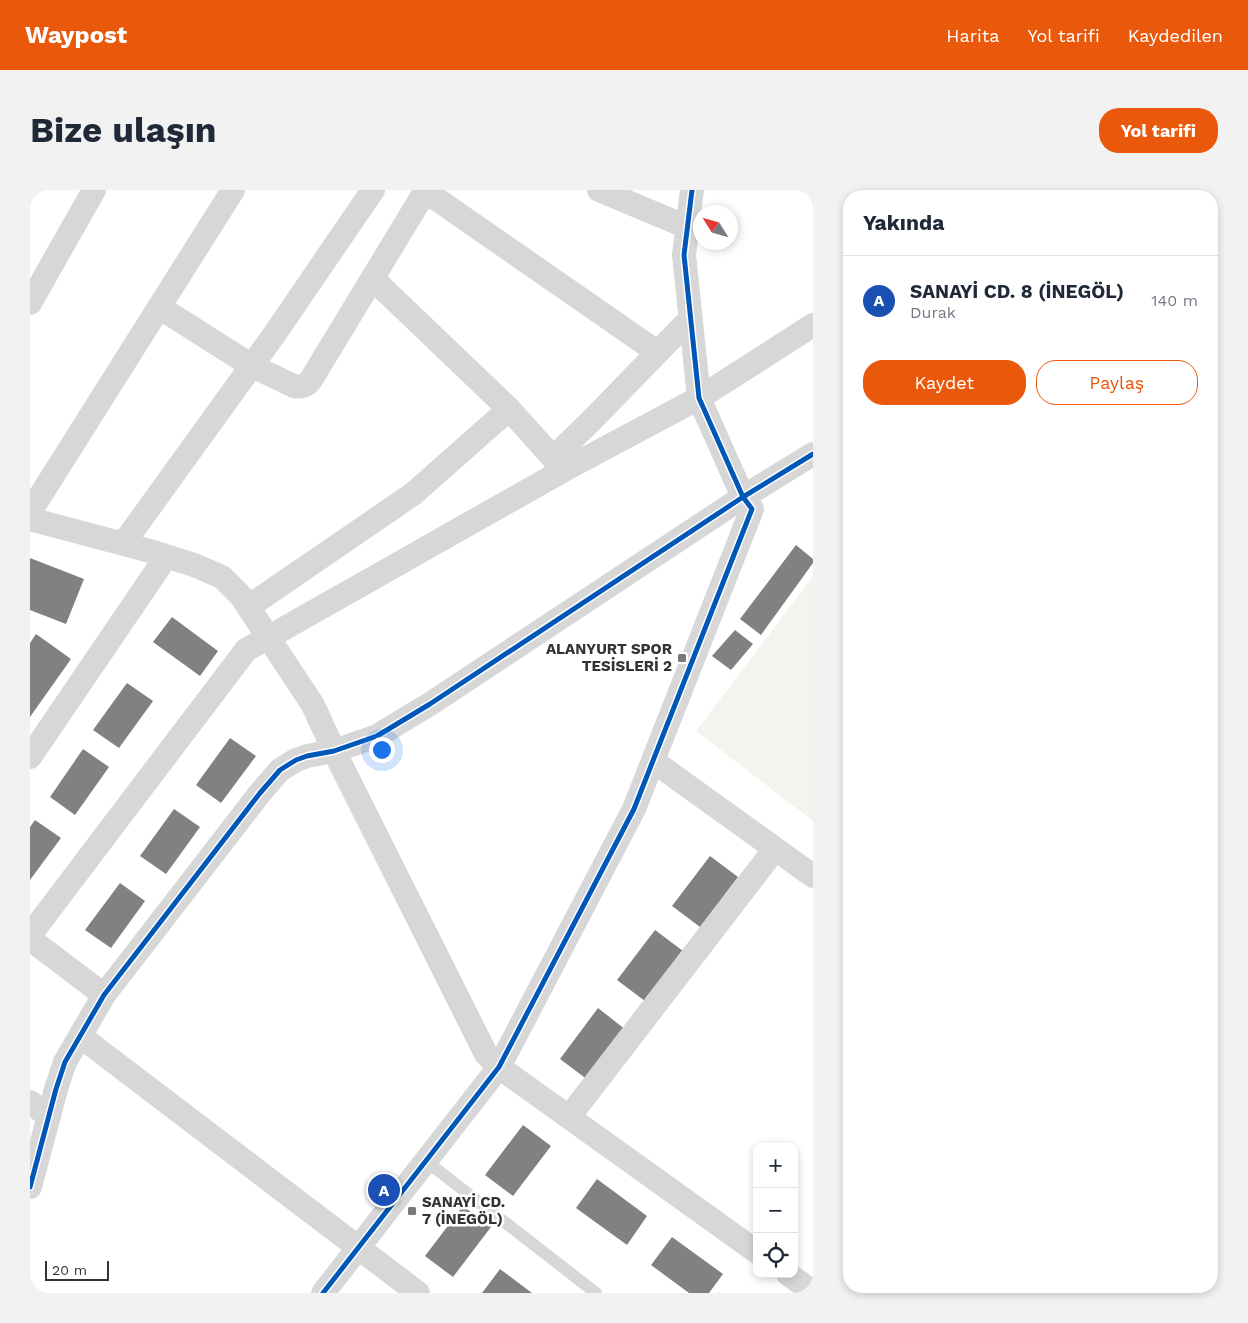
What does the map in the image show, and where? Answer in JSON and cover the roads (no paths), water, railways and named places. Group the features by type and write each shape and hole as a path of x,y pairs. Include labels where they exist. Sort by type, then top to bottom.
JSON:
{"street":[{"path":"30,303 94,190"},
{"path":"30,512 233,190"},
{"path":"123,544 252,366 373,190"},
{"path":"599,190 687,227"},
{"path":"323,1293 499,1067 634,809 752,509 743,497 699,398 684,255 692,190"},
{"path":"159,307 252,366 294,386 302,387 310,382 426,191 657,352"},
{"path":"373,279 509,409 558,464"},
{"path":"558,464 657,352 690,318"},
{"path":"104,995 30,937 246,650 558,464 699,398 813,325"},
{"path":"248,607 413,494 509,409"},
{"path":"31,1177 65,1062 104,995 260,793 280,770 306,756 334,751 376,736 430,704 743,497 813,454"},
{"path":"30,519 194,565 222,577 241,596 313,704 334,751 486,1054 499,1067 753,1249"},
{"path":"30,757 166,557"},
{"path":"653,761 813,876"},
{"path":"569,1117 775,849"},
{"path":"80,1036 418,1293"},
{"path":"30,1102 49,1116"},
{"path":"794,1278 813,1292"}],"lane":[{"path":"426,1161 596,1293"}],"place":[{"name":"ALANYURT SPOR TESİSLERİ 2","path":"682,658"},
{"name":"SANAYİ CD. 8 (İNEGÖL)","path":"384,1190"},
{"name":"SANAYİ CD. 7 (İNEGÖL)","path":"412,1211"}]}
